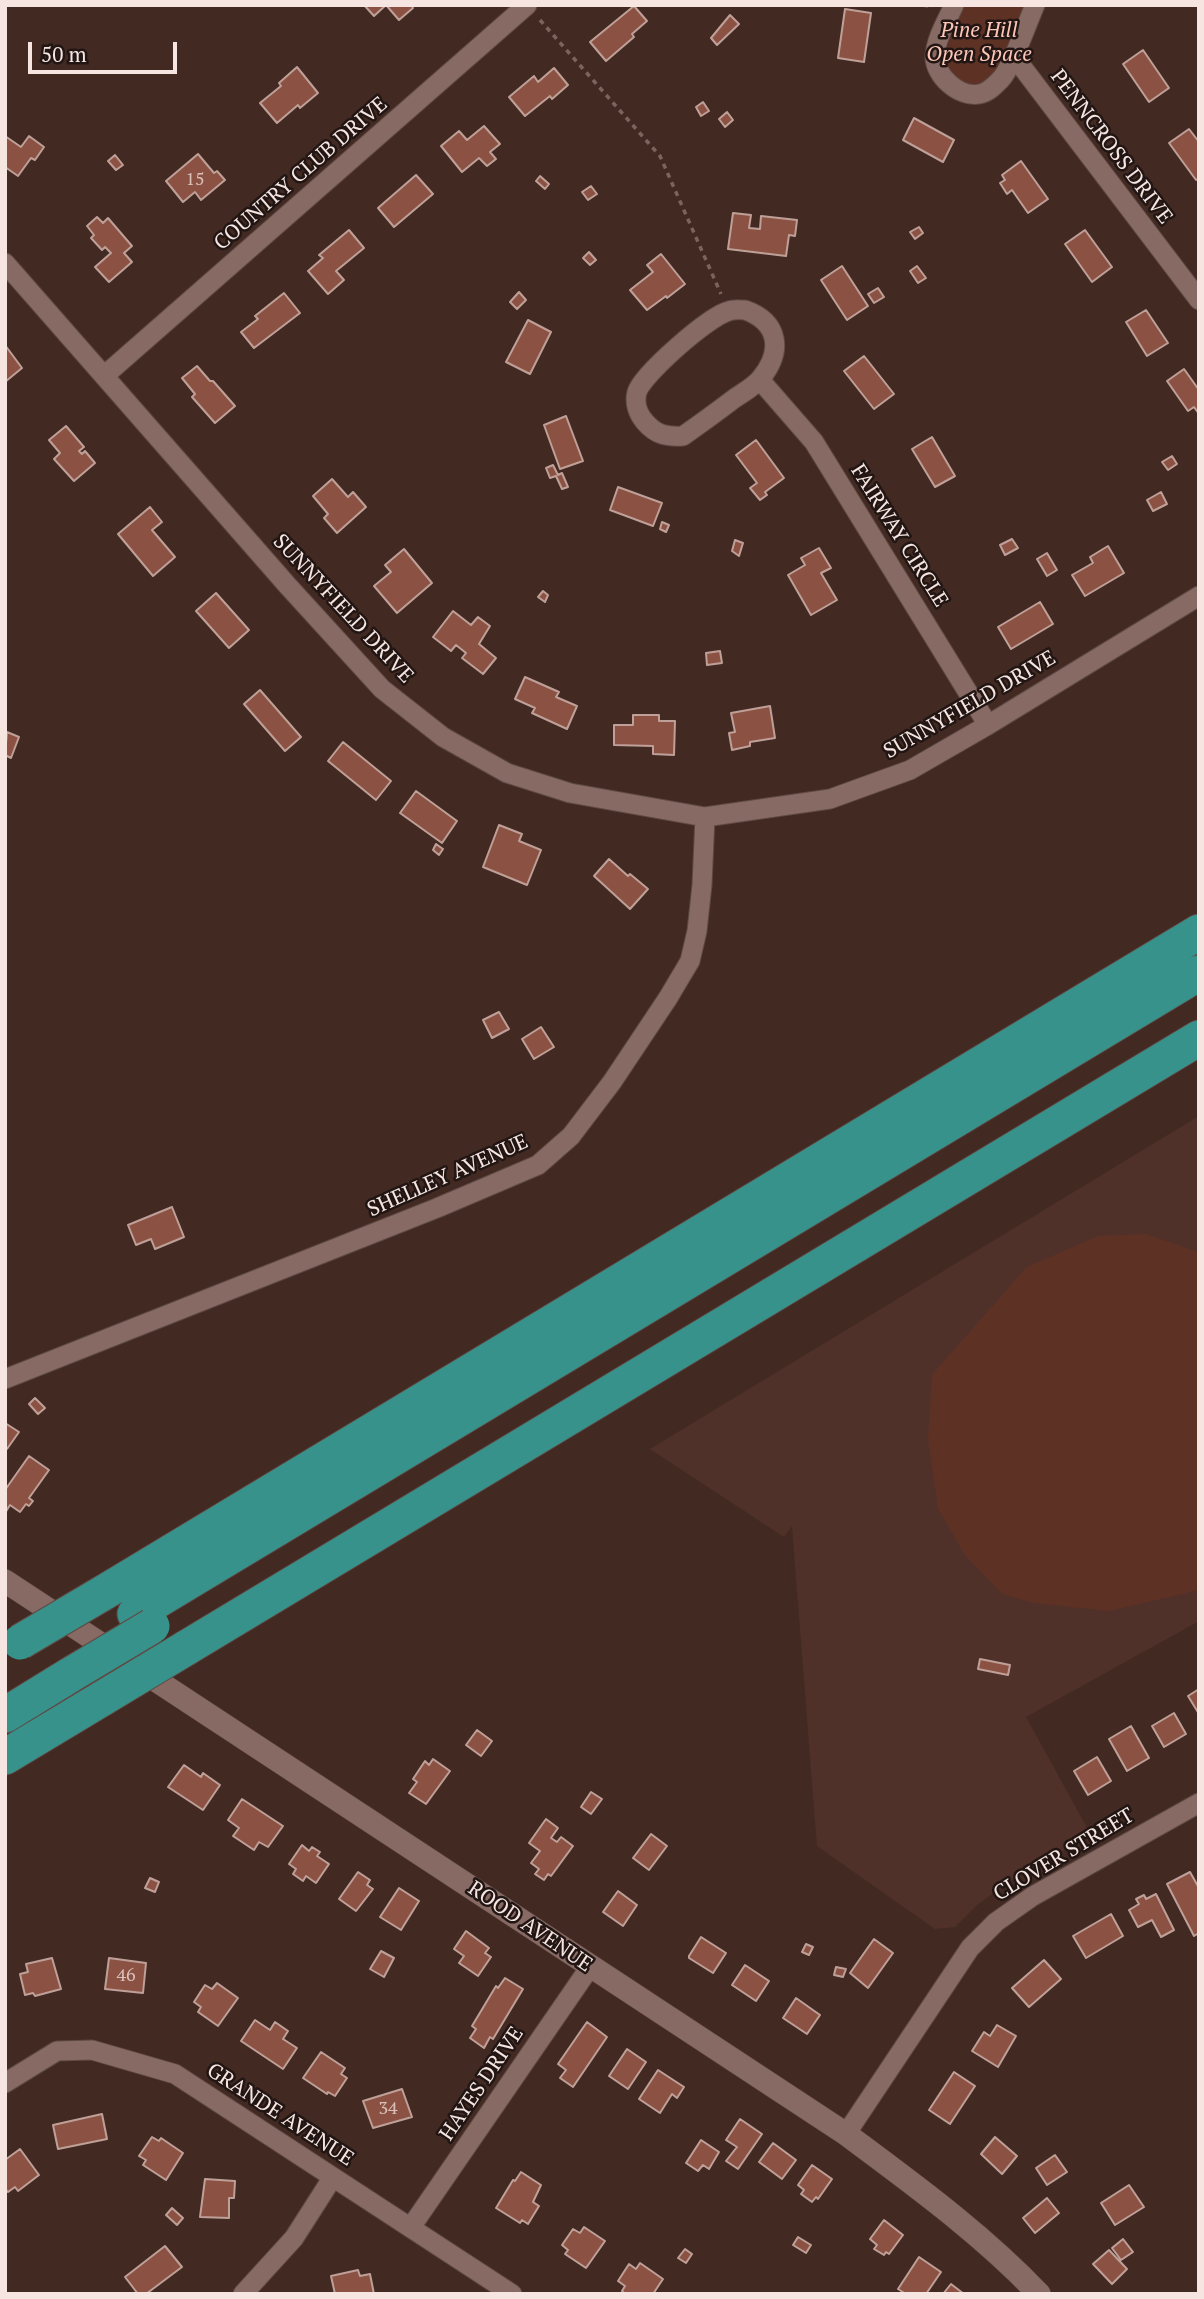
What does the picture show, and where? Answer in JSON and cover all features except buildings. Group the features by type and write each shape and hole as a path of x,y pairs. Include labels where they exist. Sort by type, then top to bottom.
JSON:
{"highway":[{"path":"13,1647 1199,932"},
{"path":"144,1620 1199,973"},
{"path":"5,1715 61,1670 1199,995"},
{"path":"5,1757 1199,1038"},
{"path":"5,1692 61,1670"}],"street":[{"name":"COUNTRY CLUB DRIVE","path":"104,376 527,5"},
{"path":"954,5 937,43 934,58 938,71 950,85 963,92 978,94 991,89 1004,77 1035,5"},
{"name":"PENNCROSS DRIVE","path":"1013,55 1199,300"},
{"name":"SUNNYFIELD DRIVE","path":"5,263 288,586 382,689 443,737 507,773 570,793 705,817 830,799 910,770 1199,596"},
{"path":"745,310 757,314 768,323 774,334 772,361 760,380 683,436 658,434 640,417 636,405 638,391 647,378 701,327 729,311 745,310"},
{"name":"FAIRWAY CIRCLE","path":"760,380 814,442 988,725"},
{"name":"SHELLEY AVENUE","path":"5,1379 425,1213 538,1165 571,1136 612,1082 690,961 697,931 702,885 705,817"},
{"name":"ROOD AVENUE","path":"5,1581 846,2134 933,2199 1008,2262 1039,2294"},
{"name":"CLOVER STREET","path":"846,2134 970,1948 996,1922 1033,1896 1199,1803"},
{"name":"HAYES DRIVE","path":"411,2227 590,1967"},
{"name":"GRANDE AVENUE","path":"5,2083 57,2051 92,2050 175,2074 512,2294"},
{"path":"243,2294 294,2238 333,2177"}],"path":[{"path":"527,5 660,156 729,311"}],"shaded area":[{"path":"1199,1116 1199,1621 1026,1717 1091,1835 1010,1881 977,1905 955,1927 935,1929 817,1846 792,1526 784,1537 650,1449"}],"green space":[{"name":"Pine Hill Open Space","path":"965,5 1025,5 1001,64 983,83 963,82 953,75 948,67 948,46"},
{"path":"1145,1234 1199,1252 1199,1590 1109,1611 1034,1603 1003,1594 965,1555 938,1508 928,1439 932,1375 1027,1267 1098,1236"}]}
